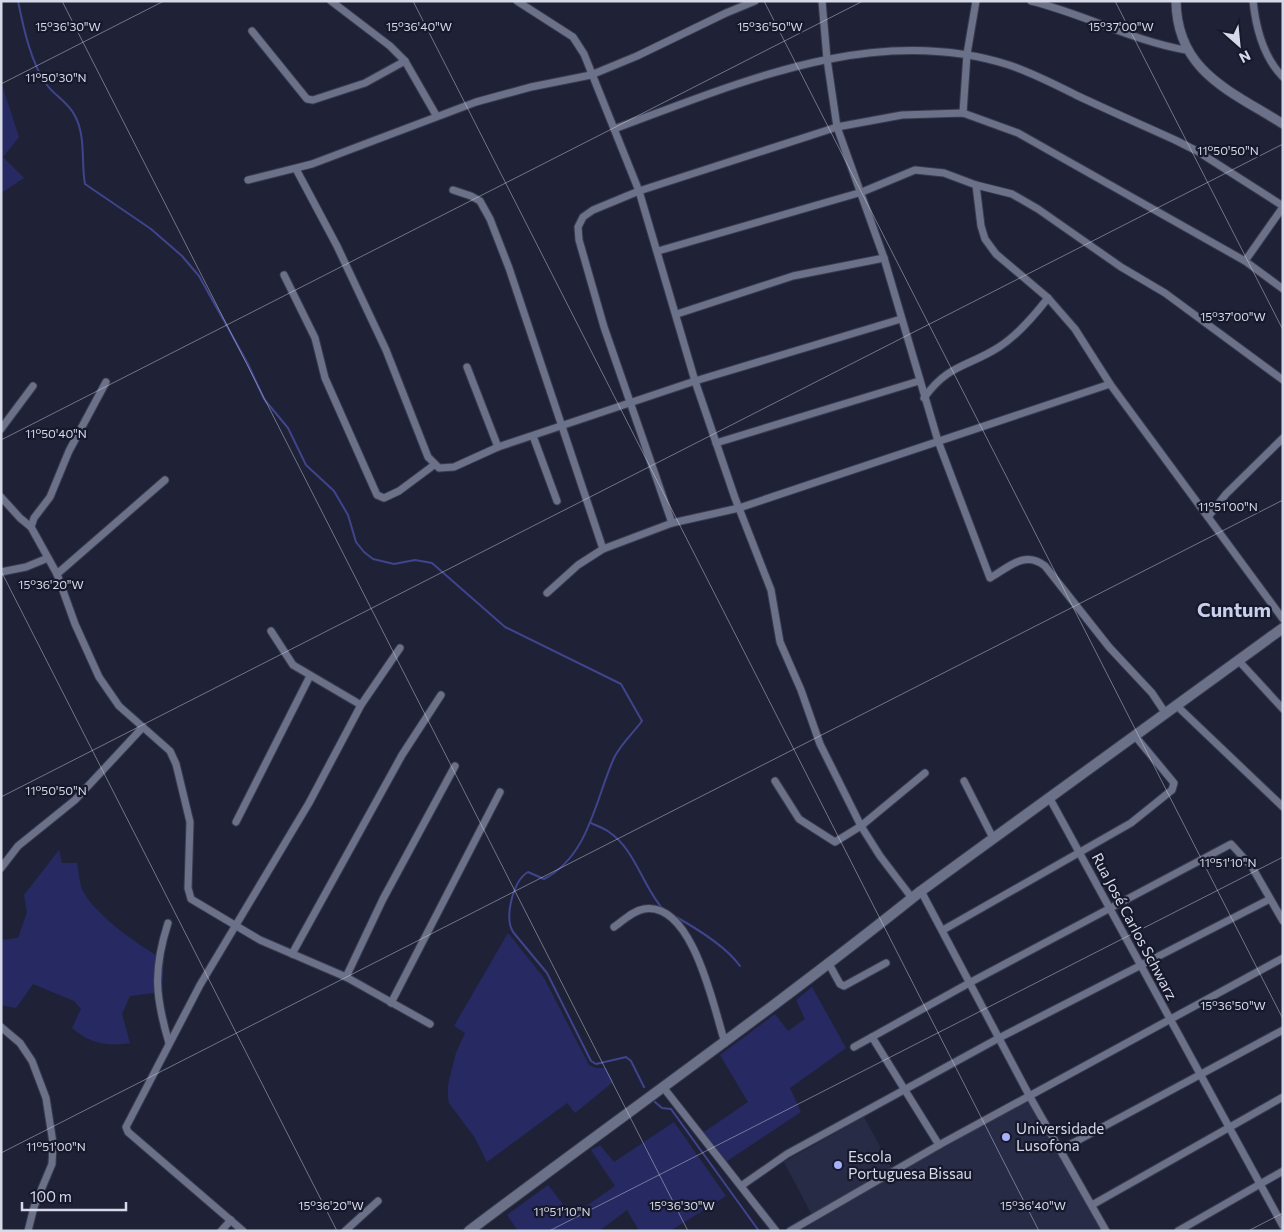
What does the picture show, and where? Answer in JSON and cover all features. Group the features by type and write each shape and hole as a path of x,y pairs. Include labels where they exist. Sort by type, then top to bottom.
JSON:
{"main road":[{"path":"469,1231 725,1043 921,891 1283,628"}],"street":[{"path":"331,1 390,46 405,61 436,115"},
{"path":"517,1 573,37 584,54 639,191 677,314 695,382 739,508 771,590 780,642 801,690 820,744 861,826 880,856 912,898"},
{"path":"248,180 296,169 436,115 510,92 591,75 637,56 755,1"},
{"path":"822,1 827,59 837,127 862,192 884,258 938,441 990,578 1026,558 1038,560 1109,647 1152,693 1166,714"},
{"path":"963,113 967,54 976,1"},
{"path":"1031,1 1094,20 1171,48 1186,50"},
{"path":"1176,1 1179,28 1186,50 1211,78 1283,124"},
{"path":"1252,1 1261,40 1272,64 1283,77"},
{"path":"252,31 307,100 313,100 365,83 405,61"},
{"path":"614,129 746,81 827,59 911,50 967,54 1031,74 1175,140 1197,151 1283,206 1245,262"},
{"path":"672,522 632,402 604,327 578,227 583,217 593,210 639,191 837,127 902,114 963,113 1018,132 1245,262 1283,289"},
{"path":"296,169 336,246 386,350 428,457 434,465 445,469 498,447 632,402 901,319"},
{"path":"658,251 862,192 914,170 944,172 976,185 1012,194 1038,209 1078,239 1165,293 1283,380"},
{"path":"976,185 978,213 985,239 996,254 1048,298 1075,329 1110,384 1283,620"},
{"path":"453,190 471,196 480,202 485,209 509,268 603,549"},
{"path":"677,314 793,276 884,258"},
{"path":"284,275 311,329 325,378 377,495 384,498 399,491 434,465"},
{"path":"924,398 940,378 952,370 980,358 1008,340 1034,316 1048,298"},
{"path":"467,366 498,447"},
{"path":"716,443 919,381"},
{"path":"31,527 34,518 50,497 69,451 106,382"},
{"path":"547,593 578,566 603,549 672,522 739,508 1110,384"},
{"path":"1,429 33,386"},
{"path":"533,436 557,501"},
{"path":"1208,517 1226,494 1283,438"},
{"path":"57,574 165,480"},
{"path":"1,497 31,527 57,574 75,624 99,678 119,706 170,751 182,781 183,795 190,822 188,888 191,899 236,926 292,954 346,977 430,1024"},
{"path":"1,572 16,570 48,558"},
{"path":"271,631 290,661 310,676 361,705"},
{"path":"243,1231 126,1130 169,1043 308,803 361,705 400,648"},
{"path":"1238,660 1281,704"},
{"path":"236,822 310,676"},
{"path":"292,954 402,755 441,695"},
{"path":"1177,706 1283,807"},
{"path":"1,868 18,846 75,800 143,727"},
{"path":"943,930 1139,818 1175,787 1135,736"},
{"path":"346,977 383,899 455,766"},
{"path":"775,781 799,819 830,841 842,840 925,773"},
{"path":"964,781 993,838"},
{"path":"391,1003 500,792"},
{"name":"Rua José Carlos Schwarz","path":"1049,797 1112,908 1140,966 1283,1226"},
{"path":"854,1047 971,982 1231,844 1252,867 1283,921"},
{"path":"921,891 971,982 1030,1097 1106,1231"},
{"path":"741,1186 787,1154 906,1091 999,1038 1270,899"},
{"path":"614,927 632,914 643,909 659,910 677,922 694,948 725,1043"},
{"path":"168,923 162,942 156,986 158,1005 169,1043"},
{"path":"790,1231 939,1145 1283,958"},
{"path":"828,964 844,986 886,963"},
{"path":"1,1027 20,1043 32,1061 46,1098 53,1143 52,1164 34,1207 28,1231"},
{"path":"1060,1150 1283,1030"},
{"path":"872,1037 939,1145"},
{"path":"663,1087 776,1231"},
{"path":"1092,1205 1283,1097"},
{"path":"1178,1231 1283,1171"},
{"path":"345,1231 378,1201"},
{"path":"221,1231 231,1220"}],"shaded area":[{"path":"1,82 19,137 3,157 24,178 1,193"},
{"path":"59,850 62,863 77,863 82,890 98,911 143,947 164,959 162,992 130,996 122,1014 130,1043 106,1044 85,1037 72,1028 81,1009 74,1001 33,984 16,1008 1,1005 1,940 18,938 27,912 24,895"},
{"path":"508,933 544,978 589,1065 596,1068 606,1068 613,1082 575,1113 567,1103 487,1162 475,1138 449,1103 448,1085 456,1053 465,1033 454,1026"},
{"path":"812,987 846,1048 790,1088 801,1112 724,1163 701,1134 748,1102 720,1055 775,1014 788,1031 805,1019 796,1000"},
{"name":"Universidade Lusofona","path":"1029,1100 1103,1231 800,1231 895,1174"},
{"name":"Escola Portuguesa Bissau","path":"864,1117 892,1169 812,1215 784,1162"},
{"path":"674,1122 726,1196 670,1231 639,1231 627,1210 599,1231 518,1231 507,1215 548,1185 572,1216 615,1186 591,1150 600,1145 614,1162"}],"waterway":[{"path":"18,1 22,22 36,67 47,85 72,111 81,132 85,184 151,229 182,256 199,276 248,364 264,399 288,428 306,465 334,491 348,515 356,542 364,552 373,559 394,564 415,560 432,563 505,627 621,684 642,721 623,743 614,758 589,826 581,842 559,869 544,879 528,872 523,877 514,891 509,918 513,932 547,973 591,1061 596,1064 626,1057 631,1061 644,1087"},
{"path":"591,823 609,832 626,848 663,909"},
{"path":"669,913 717,944 734,958 740,966"},
{"path":"655,1102 662,1108 671,1109 759,1231"}],"place":[{"name":"Universidade Lusofona","path":"1006,1137"},
{"name":"Escola Portuguesa Bissau","path":"838,1165"}],"district":[{"name":"Cuntum","path":"1234,609"}]}
